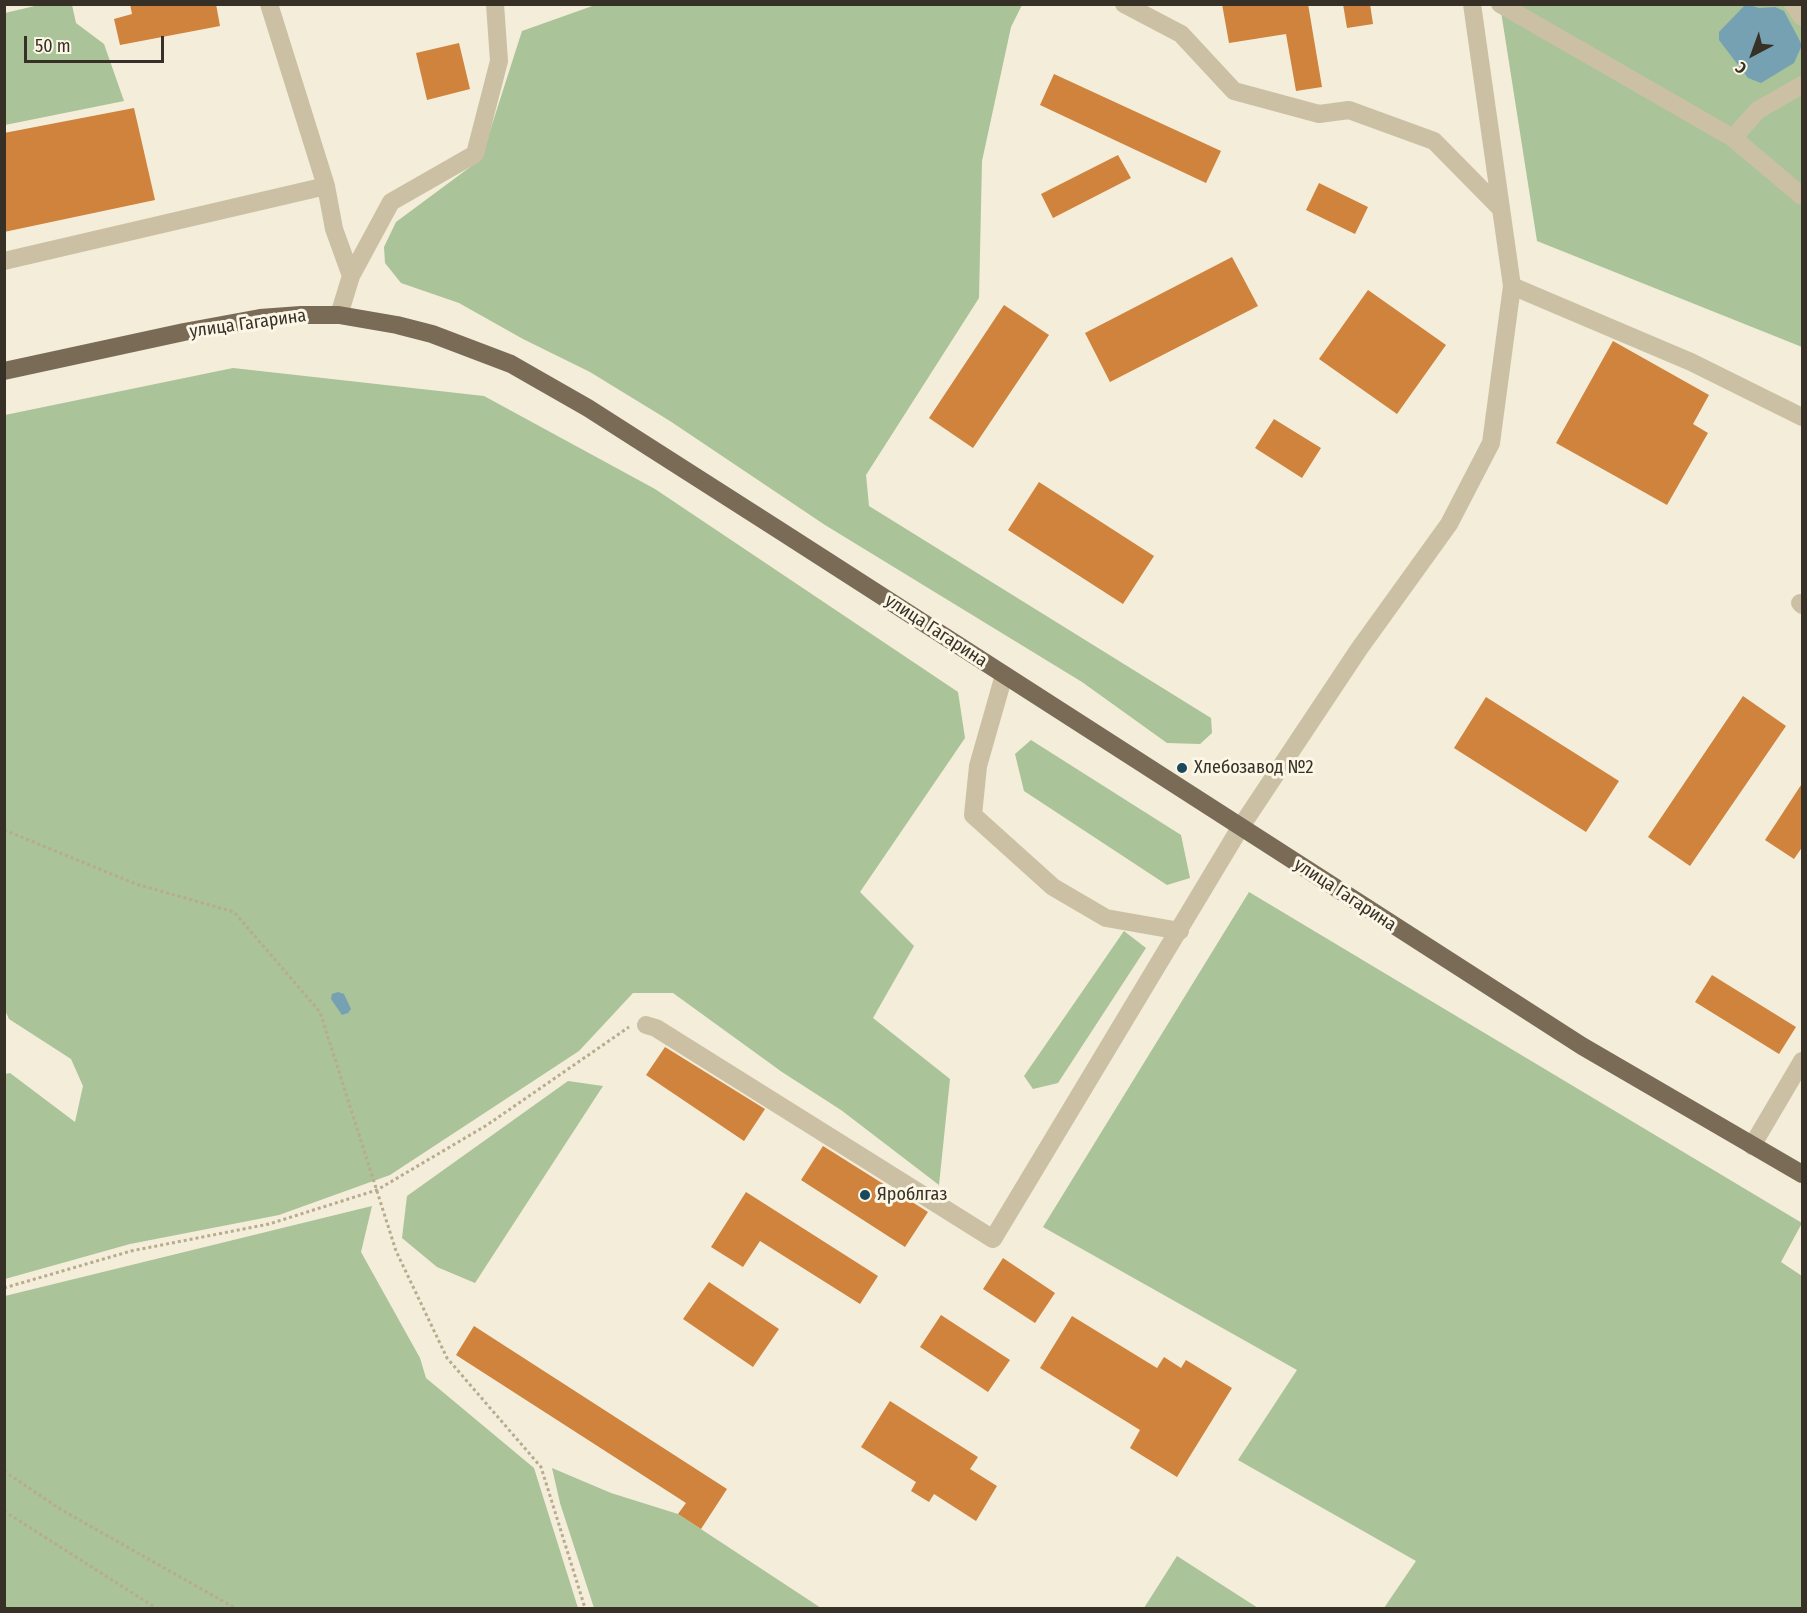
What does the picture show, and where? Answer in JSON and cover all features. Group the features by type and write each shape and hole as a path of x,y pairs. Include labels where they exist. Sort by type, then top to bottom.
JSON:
{"main road":[{"name":"улица Гагарина","path":"4,371 260,318 339,315 432,334 512,364 588,408 1573,1040 1803,1174"}],"street":[{"path":"270,4 326,186 334,229 351,276"},
{"path":"339,315 351,276 391,202 475,154 498,61 495,4"},
{"path":"1124,4 1181,33 1234,91 1319,114 1349,110 1434,141 1501,209"},
{"path":"640,1024 656,1028 993,1239 1240,828 1359,649 1449,524 1491,443 1512,286 1472,4"},
{"path":"1500,4 1733,138 1803,196"},
{"path":"1793,4 1803,17"},
{"path":"1733,138 1758,111 1803,85"},
{"path":"4,261 326,186"},
{"path":"1512,286 1691,362 1803,417"},
{"path":"1004,675 978,766 973,815 1053,887 1106,918 1180,931"},
{"path":"1752,1146 1803,1061"}],"path":[{"path":"4,830 136,884 234,912 320,1012 396,1251 447,1358 541,1467 585,1608"},
{"path":"4,1288 131,1251 269,1224 377,1190 553,1082 640,1024"},
{"path":"4,1471 60,1509 235,1608"},
{"path":"4,1511 156,1608"}],"green space":[{"path":"598,4 1022,5 1011,27 982,161 979,298 866,475 869,506 1211,718 1212,733 1200,744 1167,743 1082,682 825,525 670,421 590,372 523,339 459,303 401,283 385,263 384,247 396,222 481,159 522,31"},
{"path":"39,5 72,5 76,23 104,44 124,101 5,125 5,13"},
{"path":"1500,5 1802,5 1802,347 1537,241"},
{"path":"233,368 484,396 655,489 958,692 965,738 860,892 914,946 873,1018 950,1079 939,1185 841,1110 782,1072 673,993 633,993 579,1051 390,1175 279,1215 130,1244 5,1279 5,1074 10,1073 75,1122 83,1086 71,1059 9,1019 5,1010 5,415"},
{"path":"1031,740 1181,835 1190,878 1167,885 1024,791 1015,754"},
{"path":"1249,892 1802,1223 1781,1262 1802,1276 1802,1608 1384,1608 1416,1561 1238,1460 1297,1370 1043,1227"},
{"path":"1124,931 1146,948 1058,1083 1033,1089 1024,1076"},
{"path":"568,1081 603,1086 475,1283 437,1267 402,1238 407,1196"},
{"path":"372,1206 361,1252 420,1358 426,1378 534,1468 578,1608 5,1608 5,1296"},
{"path":"552,1468 611,1493 678,1514 821,1608 594,1608 560,1503"},
{"path":"1177,1556 1258,1608 1144,1608"}],"water":[{"path":"1746,4 1759,8 1775,7 1784,11 1802,45 1794,63 1761,83 1748,78 1719,40 1719,32"},
{"path":"338,992 344,994 351,1009 342,1015 331,999 332,994"}],"building":[{"path":"130,4 216,4 220,26 120,45 114,19 132,14"},
{"path":"1222,4 1308,4 1322,87 1296,91 1286,34 1229,43"},
{"path":"1343,4 1370,4 1373,24 1347,28"},
{"path":"459,43 470,89 427,100 416,53"},
{"path":"1054,74 1221,151 1206,183 1040,105"},
{"path":"134,108 155,200 4,232 4,133"},
{"path":"1118,155 1131,178 1053,218 1041,194"},
{"path":"1319,183 1368,207 1355,234 1306,210"},
{"path":"1232,257 1258,306 1110,382 1085,333"},
{"path":"1368,290 1446,345 1397,414 1319,359"},
{"path":"1004,305 1049,335 973,448 929,418"},
{"path":"1613,341 1709,395 1693,424 1708,433 1667,505 1556,443"},
{"path":"1274,419 1321,448 1302,478 1255,448"},
{"path":"1039,482 1154,556 1123,604 1008,530"},
{"path":"1743,696 1786,726 1690,866 1648,837"},
{"path":"1486,697 1619,781 1586,832 1454,748"},
{"path":"1803,782 1803,846 1794,859 1765,840"},
{"path":"1712,975 1796,1027 1779,1054 1695,1002"},
{"path":"665,1047 765,1109 744,1141 646,1075"},
{"name":"Яроблгаз","path":"823,1146 928,1212 905,1247 801,1180"},
{"path":"746,1192 878,1276 860,1304 760,1241 743,1267 711,1247"},
{"path":"1003,1258 1055,1293 1035,1323 983,1289"},
{"path":"709,1282 779,1329 753,1367 683,1319"},
{"path":"941,1315 1010,1360 988,1392 920,1347"},
{"path":"1072,1316 1157,1368 1164,1357 1181,1368 1186,1360 1232,1388 1177,1477 1130,1448 1140,1430 1040,1368"},
{"path":"474,1326 727,1489 701,1529 678,1514 686,1503 456,1355"},
{"path":"890,1401 978,1457 970,1469 997,1486 976,1521 934,1494 929,1502 911,1491 916,1482 861,1447"}],"place":[{"name":"Хлебозавод №2","path":"1182,768"},
{"name":"Яроблгаз","path":"865,1195"}]}
